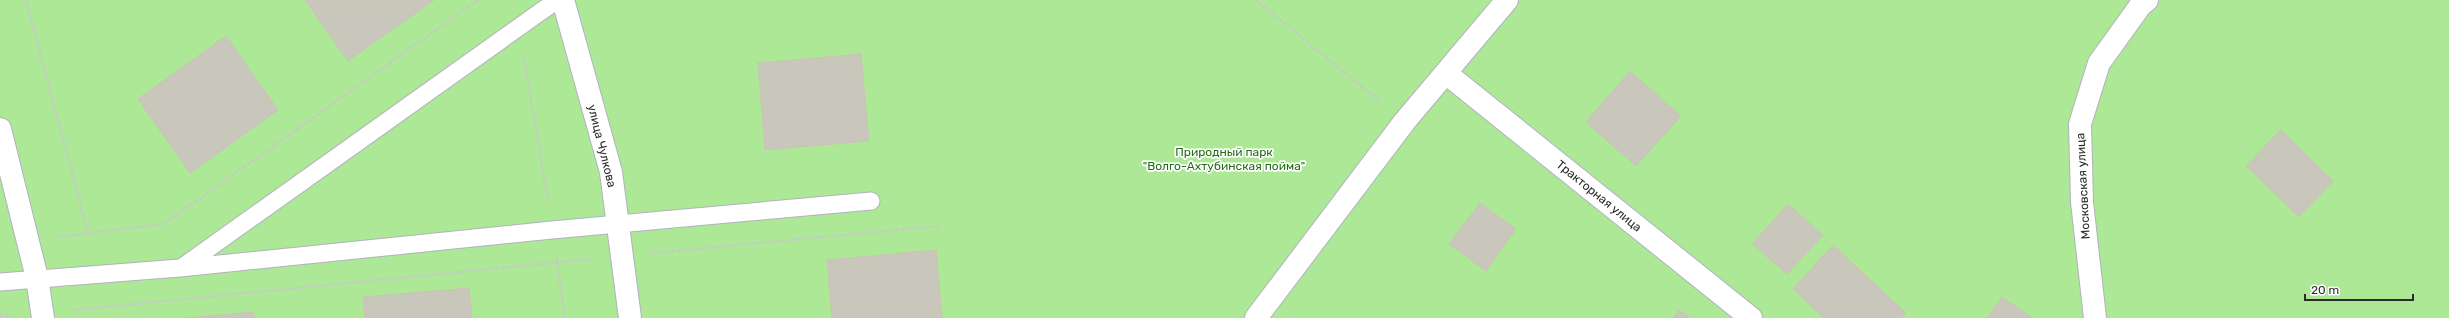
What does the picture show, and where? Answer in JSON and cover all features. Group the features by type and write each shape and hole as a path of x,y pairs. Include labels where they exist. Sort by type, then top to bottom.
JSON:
{"street":[{"name":"улица Чулкова","path":"563,0 611,172 630,318"},
{"path":"1256,318 1405,121 1447,74 1507,0"},
{"name":"Московская улица","path":"2095,318 2082,202 2080,124 2099,63 2141,2"},
{"name":"Тракторная улица","path":"1447,74 1751,318"},
{"path":"0,129 37,278 42,315"}],"lane":[{"path":"180,268 557,0"},
{"path":"0,282 180,268 552,230 871,201"}],"path":[{"path":"26,0 88,233"},
{"path":"28,241 164,224 478,0"},
{"path":"1256,0 1405,121"},
{"path":"518,27 565,318"},
{"path":"0,316 42,315 557,262 940,226"}],"green space":[{"name":"Природный парк \"Волго-Ахтубинская пойма\"","path":"0,0 2449,0 2449,318 0,318"}],"building":[{"path":"305,0 434,0 348,61"},
{"path":"226,36 278,110 190,173 138,99"},
{"path":"861,54 869,141 765,150 758,63"},
{"path":"1630,71 1681,116 1636,166 1586,122"},
{"path":"2281,130 2333,181 2299,217 2246,166"},
{"path":"1480,203 1516,229 1486,271 1449,244"},
{"path":"1788,204 1823,235 1787,274 1752,244"},
{"path":"1833,245 1906,313 1901,318 1824,318 1793,289"},
{"path":"936,250 942,318 832,318 827,260"},
{"path":"469,288 472,318 365,318 363,297"},
{"path":"2002,297 2032,318 1987,318"},
{"path":"1679,310 1690,318 1674,318"},
{"path":"253,312 254,318 188,318"}]}
